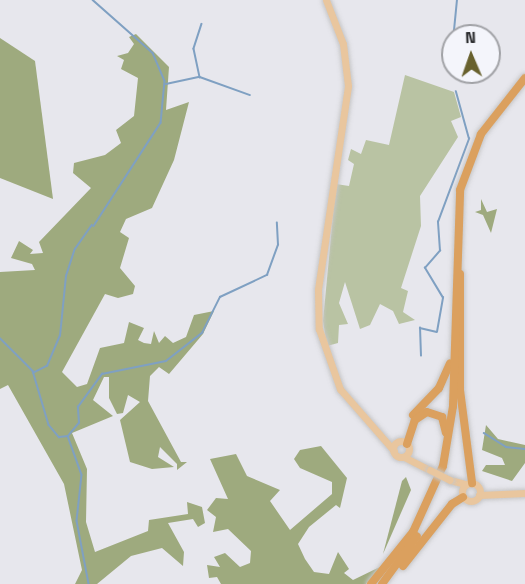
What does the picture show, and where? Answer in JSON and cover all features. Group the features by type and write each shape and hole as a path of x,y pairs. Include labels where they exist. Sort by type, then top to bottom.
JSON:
{"highway":[{"path":"371,584 413,532 435,489 451,426 455,236 462,182 485,128 525,78"},
{"path":"382,584 429,514 452,446 462,210 474,162 497,117 525,84"},
{"path":"386,584 470,490 460,390 459,261"},
{"path":"402,448 412,416 444,380 454,342"},
{"path":"402,448 418,416 431,411 442,417 445,443 435,489"}],"main road":[{"path":"321,0 344,68 332,194"},
{"path":"326,0 348,71 318,294 321,341 338,385 379,436 402,448 428,469 470,490 525,493"}],"green space":[{"path":"136,34 169,67 166,110 189,102 174,160 152,208 126,219 120,232 129,238 120,268 135,286 133,294 118,298 105,294 62,372 77,387 87,384 100,348 124,343 129,322 144,328 138,340 144,343 151,344 154,331 159,343 165,336 173,343 186,337 194,315 214,311 203,334 169,374 159,367 150,376 148,401 181,462 187,462 177,470 177,464 160,447 158,457 174,467 152,469 130,462 120,420 140,402 128,395 123,413 117,414 109,398 109,377 104,377 93,400 113,416 72,433 87,469 86,522 95,552 148,531 149,520 188,514 187,502 202,507 205,523 198,527 193,519 168,523 184,552 183,566 162,548 131,556 97,584 75,584 82,570 64,484 8,385 0,389 0,272 35,270 32,264 11,258 19,241 33,250 30,254 43,253 39,242 91,188 73,173 74,163 105,155 121,143 116,130 134,116 138,78 121,69 124,60 117,56 128,53 134,44 129,37"},
{"path":"0,38 35,61 53,199 0,178"},
{"path":"405,75 454,92 461,117 451,121 458,137 420,196 421,226 401,288 408,291 403,312 415,320 399,324 393,311 380,304 370,325 360,329 345,282 339,303 348,324 339,325 338,343 327,346 323,321 336,184 349,186 354,164 348,160 351,149 361,154 366,140 389,145"},
{"path":"481,199 487,212 497,209 491,233 483,215 475,212 481,210"},
{"path":"486,425 498,439 525,445 525,463 512,481 482,471 486,465 505,465 502,458 482,450"},
{"path":"321,446 347,478 340,508 336,505 309,527 298,544 305,559 314,572 329,574 338,552 349,569 344,573 353,580 386,564 366,584 221,584 217,577 209,578 207,565 220,567 214,557 225,553 240,567 250,563 251,551 228,529 213,532 216,517 207,510 216,498 228,499 210,459 236,454 247,476 280,490 270,501 290,530 332,494 332,482 300,468 294,459 300,450"},
{"path":"406,477 411,490 383,554 402,481"}],"waterway":[{"path":"93,0 153,53 165,81 161,123 94,226"},
{"path":"455,24 457,0"},
{"path":"202,24 194,49 200,77 250,95"},
{"path":"166,84 199,77"},
{"path":"421,356 420,328 437,332 443,298 425,268 440,251 438,222 469,139 456,92"},
{"path":"0,338 33,371 49,425 59,437 68,436 79,423 78,407 102,374 166,361 202,333 220,297 267,275 278,245 277,223"},
{"path":"33,373 47,366 60,336 66,276 75,249 92,225"},
{"path":"484,433 506,447 525,449"},
{"path":"68,436 82,475 77,521 89,584"}]}
